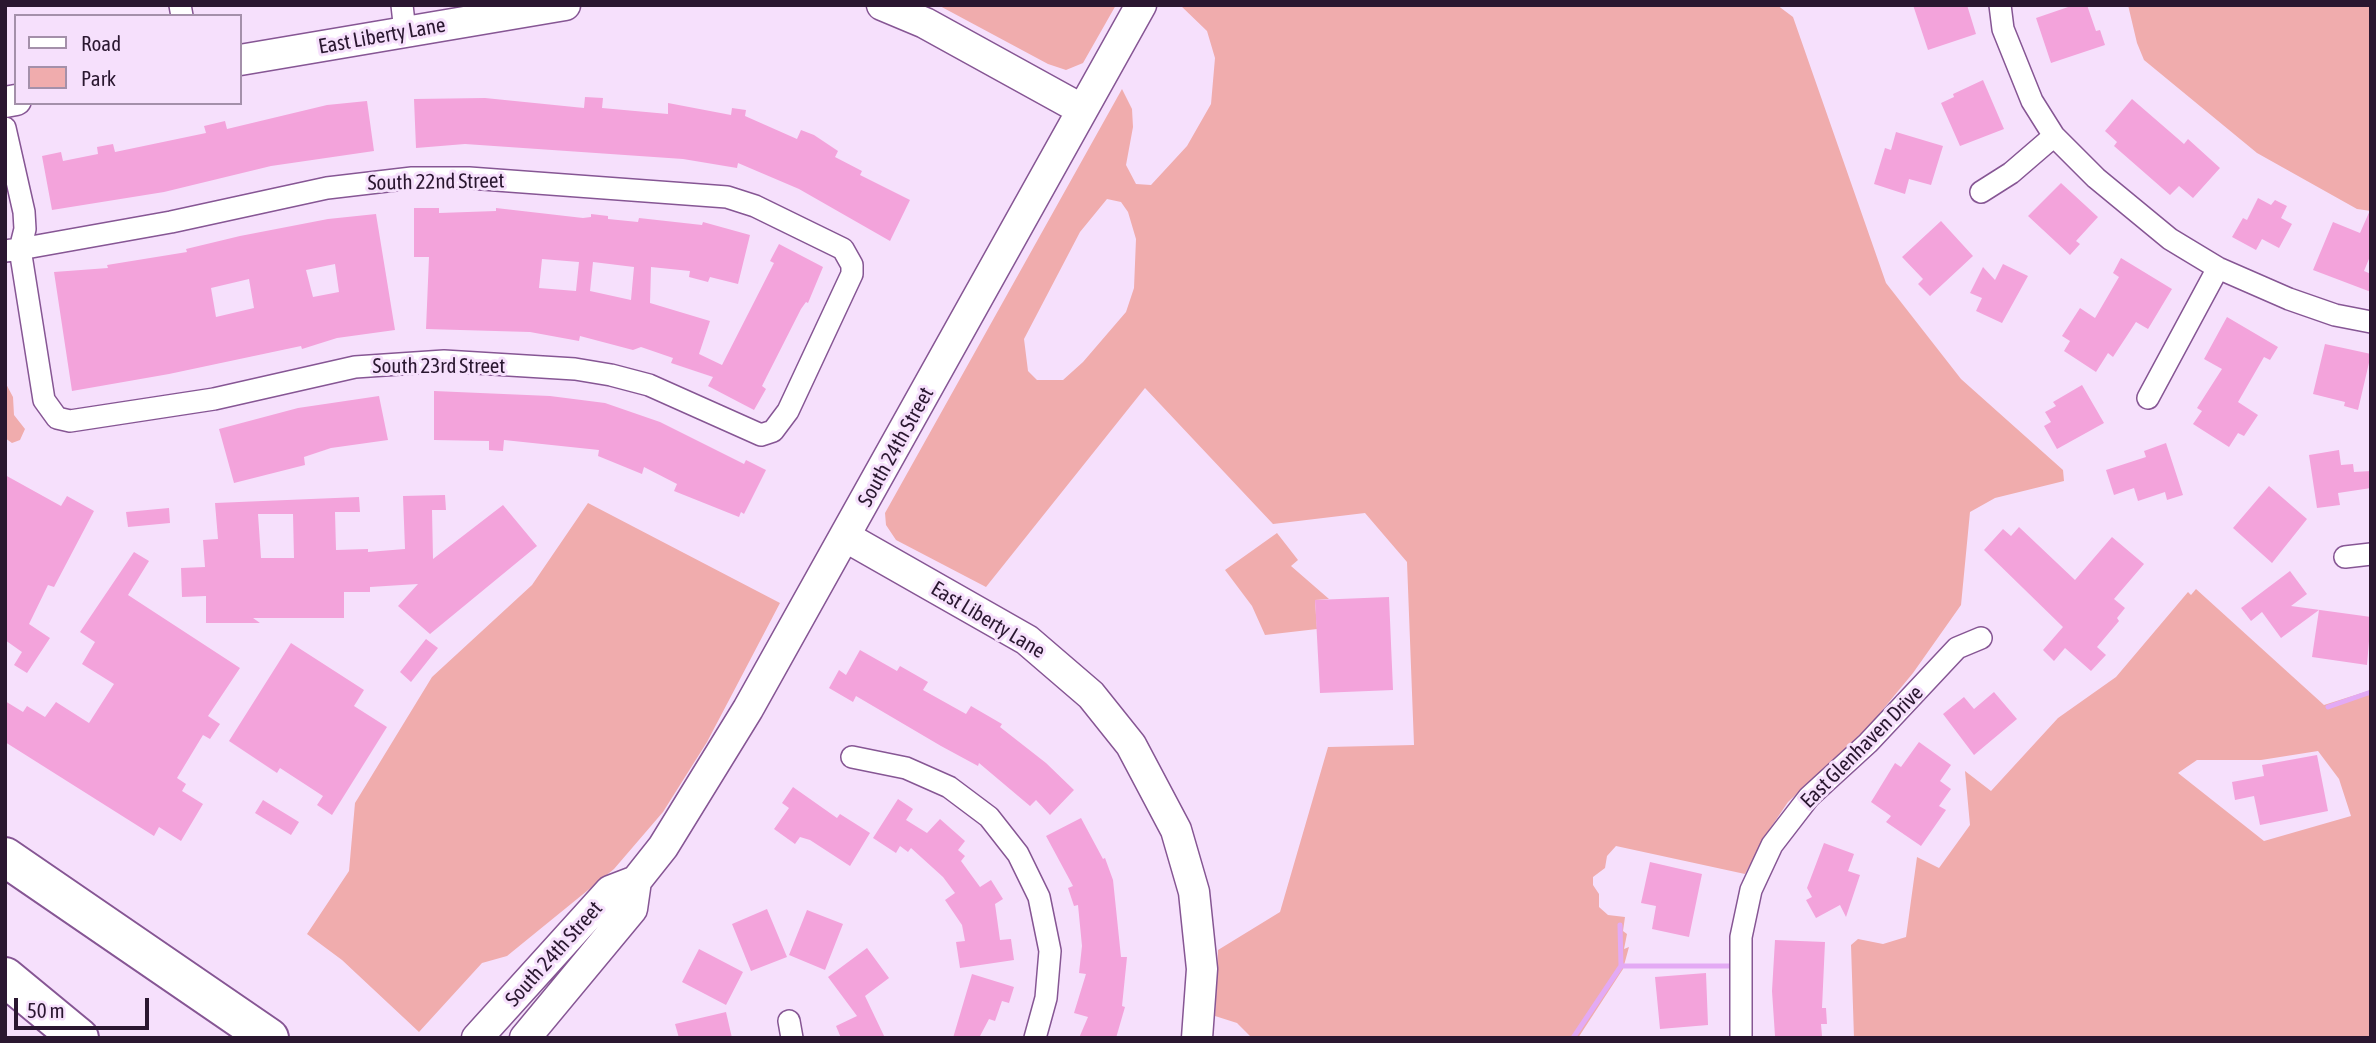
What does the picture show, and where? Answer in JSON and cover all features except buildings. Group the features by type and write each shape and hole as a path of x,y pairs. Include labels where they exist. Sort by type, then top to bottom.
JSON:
{"highway":[{"path":"5,858 269,1038"},
{"path":"5,978 79,1038"}],"street":[{"name":"East Liberty Lane","path":"242,59 403,19 565,5"},
{"path":"882,5 925,23 1081,109"},
{"name":"South 24th Street","path":"525,1038 632,909 636,881 663,847 707,780 846,537 1141,5"},
{"path":"2000,5 2003,29 2032,101 2054,136 2096,178 2170,239 2218,268 2289,299 2335,315 2371,322"},
{"path":"5,128 12,188 25,229 10,245"},
{"path":"1981,192 2011,173 2054,136"},
{"name":"South 22nd Street","path":"10,245 171,222 327,188 412,178 470,177 727,197 755,206 832,243 842,249 852,265 851,283 788,411 773,431"},
{"name":"South 23rd Street","path":"10,245 44,400 57,418 82,420 214,399 375,364 444,361 594,371 649,385 761,435 773,431"},
{"path":"2148,398 2218,268"},
{"name":"East Liberty Lane","path":"846,537 1027,640 1091,695 1131,745 1176,830 1194,892 1202,968 1198,1038"},
{"path":"2345,557 2371,554"},
{"name":"East Glenhaven Drive","path":"1741,1038 1741,937 1751,890 1772,845 1809,797 1868,743 1957,648 1982,638"},
{"path":"852,757 906,768 949,787 989,817 1018,854 1039,897 1050,951 1046,998 1035,1038"},
{"name":"South 24th Street","path":"477,1038 610,891 636,881"}],"green space":[{"path":"938,5 1116,5 1083,63 1066,70 1048,64"},
{"path":"1180,5 1777,5 1793,17 1886,283 1961,379 2063,470 2064,481 1995,498 1970,512 1961,605 1913,673 1870,725 1788,802 1765,836 1745,874 1616,846 1607,856 1605,868 1593,877 1593,885 1599,894 1599,907 1608,915 1625,917 1623,931 1627,934 1624,949 1629,947 1623,969 1578,1038 1252,1038 1237,1023 1215,1016 1218,950 1280,912 1328,747 1414,745 1407,562 1365,513 1273,524 1145,388 986,587 896,540 886,525 885,513 1122,89 1132,109 1133,127 1126,165 1136,184 1151,185 1187,146 1211,104 1215,58 1207,31","holes":["1107,199 1121,202 1128,212 1136,239 1134,288 1126,312 1083,362 1063,380 1037,380 1028,371 1024,339 1080,232"]},
{"path":"2128,5 2371,5 2371,211 2357,209 2257,153 2144,60"},
{"path":"5,382 13,397 14,415 25,429 20,440 12,443 5,438"},
{"path":"588,503 780,603 707,742 663,812 614,869 507,956 482,963 419,1032 342,960 307,934 349,871 355,803 432,677 532,585"},
{"path":"1277,533 1298,560 1291,566 1329,599 1315,600 1317,629 1265,635 1252,606 1225,570"},
{"path":"2196,589 2324,705 2371,690 2371,1038 1854,1038 1851,945 1858,939 1883,944 1906,937 1917,857 1939,868 1970,825 1965,771 1991,791 2058,718 2116,677 2188,592 2191,595","holes":["2318,751 2339,779 2351,816 2264,841 2178,773 2197,760 2261,760"]}],"waterway":[{"path":"2328,707 2371,692"},
{"path":"1620,925 1621,966"},
{"path":"1573,1038 1621,966 1735,966"}]}
